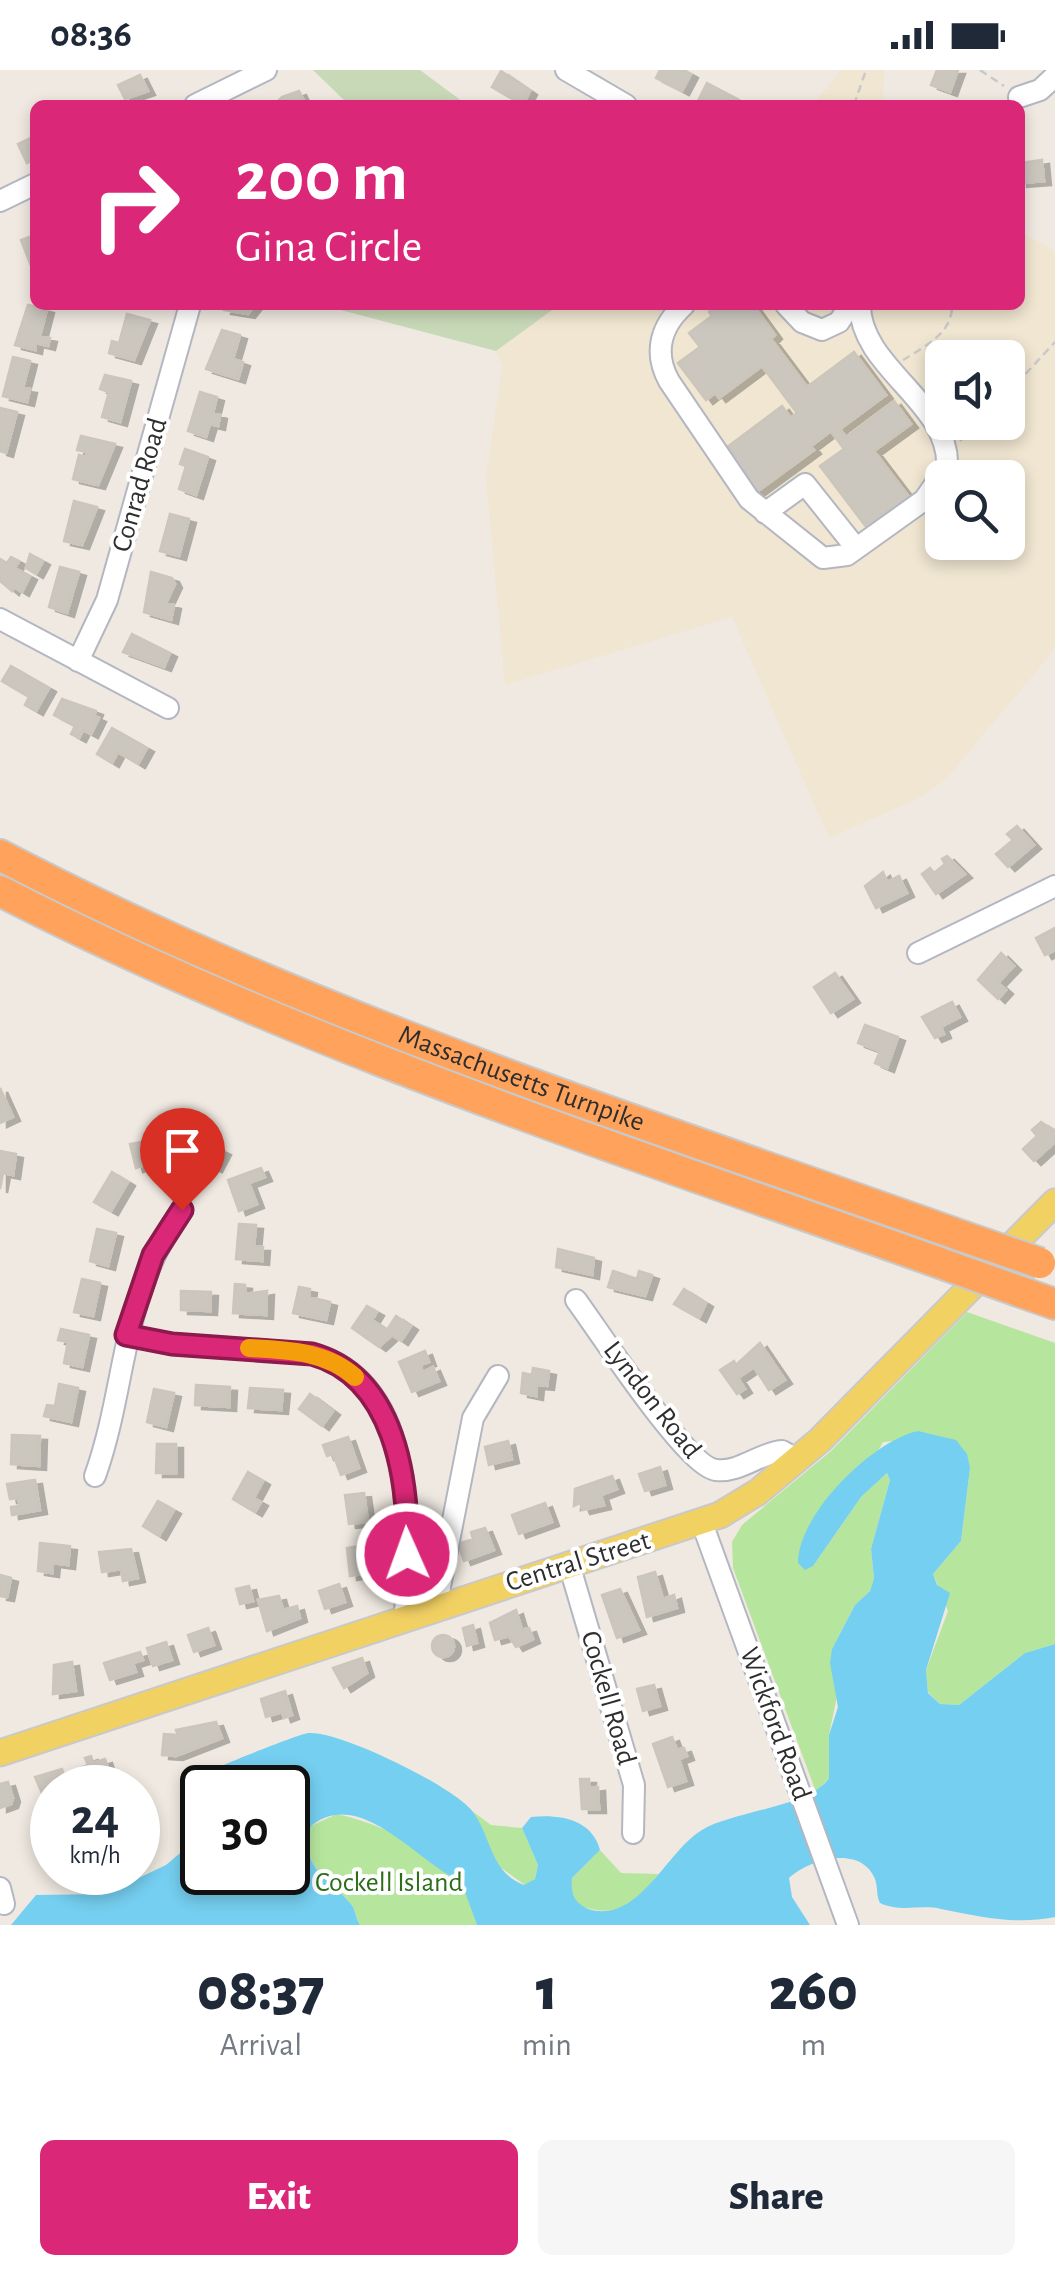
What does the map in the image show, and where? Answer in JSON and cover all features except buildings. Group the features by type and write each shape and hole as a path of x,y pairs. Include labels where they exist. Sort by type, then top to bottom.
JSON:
{"highway":[{"name":"Massachusetts Turnpike","path":"0,855 142,926 339,1012 1047,1266"},
{"name":"Massachusetts Turnpike","path":"0,892 129,956 326,1040 1055,1304"}],"main road":[{"name":"Central Street","path":"0,1753 702,1523 737,1506 798,1460 1055,1202"}],"street":[{"path":"205,100 266,70"},
{"path":"566,70 617,100"},
{"path":"1020,96 1040,90 1055,76"},
{"path":"0,201 30,186"},
{"name":"Conrad Road","path":"78,662 107,600 189,310"},
{"path":"680,310 664,328 662,370 718,457 765,513 823,558 839,559 934,491 947,467 948,452 934,424 861,330 860,310"},
{"path":"791,310 802,322 822,330 839,322 847,310"},
{"path":"765,513 805,484 856,548"},
{"path":"0,619 168,708"},
{"path":"918,953 1055,886"},
{"path":"95,1476 106,1444 126,1335 153,1255 182,1210"},
{"name":"Lyndon Road","path":"576,1300 666,1424 702,1465 729,1470 782,1451 798,1460"},
{"path":"126,1335 172,1344 312,1354 335,1361 371,1392 395,1448 408,1522 406,1617"},
{"path":"436,1607 473,1418 498,1376"},
{"name":"Wickford Road","path":"702,1523 848,1925"},
{"name":"Cockell Road","path":"569,1564 634,1784 633,1833"}],"path":[{"path":"856,100 866,70"},
{"path":"980,70 1020,96"},
{"path":"890,368 939,335 949,323 951,310"},
{"path":"1025,374 1055,342"},
{"path":"948,452 960,440"}],"shaded area":[{"path":"841,70 884,70 883,100 817,100"},
{"path":"1025,235 1055,251 1055,649 946,779 921,797 829,838 732,617 505,685 486,478 502,367 496,351 552,310 1025,310"}],"green space":[{"path":"313,70 420,70 460,100 344,100"},
{"path":"341,310 552,310 496,351"},
{"path":"967,1312 1055,1343 1055,1644 1025,1653 959,1705 940,1704 928,1692 926,1670 948,1611 933,1574 961,1541 970,1468 944,1437 883,1442 813,1566 861,1497 887,1473 890,1480 871,1549 874,1578 870,1591 855,1605 832,1649 838,1691 829,1735 832,1764 829,1778 816,1792 733,1568 732,1542 742,1525 831,1451"},
{"path":"472,1811 491,1825 522,1828 538,1865 535,1879 525,1885 497,1865"},
{"name":"Cockell Island","path":"337,1814 393,1834 462,1881 477,1925 360,1925 351,1904 312,1862 311,1826"},
{"path":"600,1850 621,1873 658,1874 642,1894 614,1910 578,1905 571,1893 572,1878"}],"water":[{"path":"918,1431 956,1440 967,1454 970,1468 961,1541 933,1574 937,1585 950,1593 926,1670 928,1693 940,1704 959,1705 1025,1653 1055,1644 1055,1917 1012,1920 933,1908 888,1906 880,1903 875,1879 868,1868 858,1861 834,1858 809,1865 789,1878 792,1897 810,1925 477,1925 461,1881 389,1832 349,1815 330,1816 311,1826 310,1831 310,1765 224,1765 308,1733 369,1750 421,1775 462,1801 479,1822 504,1872 524,1885 535,1879 538,1865 522,1828 531,1817 573,1821 590,1831 600,1850 572,1878 574,1897 588,1909 606,1911 622,1906 637,1897 702,1830 806,1796 829,1778 829,1735 838,1707 830,1663 832,1649 855,1605 870,1591 874,1578 871,1549 890,1480 887,1473 861,1497 813,1566 805,1570 798,1563 801,1544 824,1502 880,1449"},
{"path":"180,1853 180,1895 310,1895 310,1855 317,1870 351,1904 360,1925 11,1925 36,1895 160,1895 160,1868"}],"slow traffic":[{"path":"249,1348 312,1354 335,1361 355,1377"}],"route":[{"path":"182,1210 153,1255 126,1335 172,1344 272,1349 335,1361 371,1392 387,1422 408,1522 407,1554"}]}
